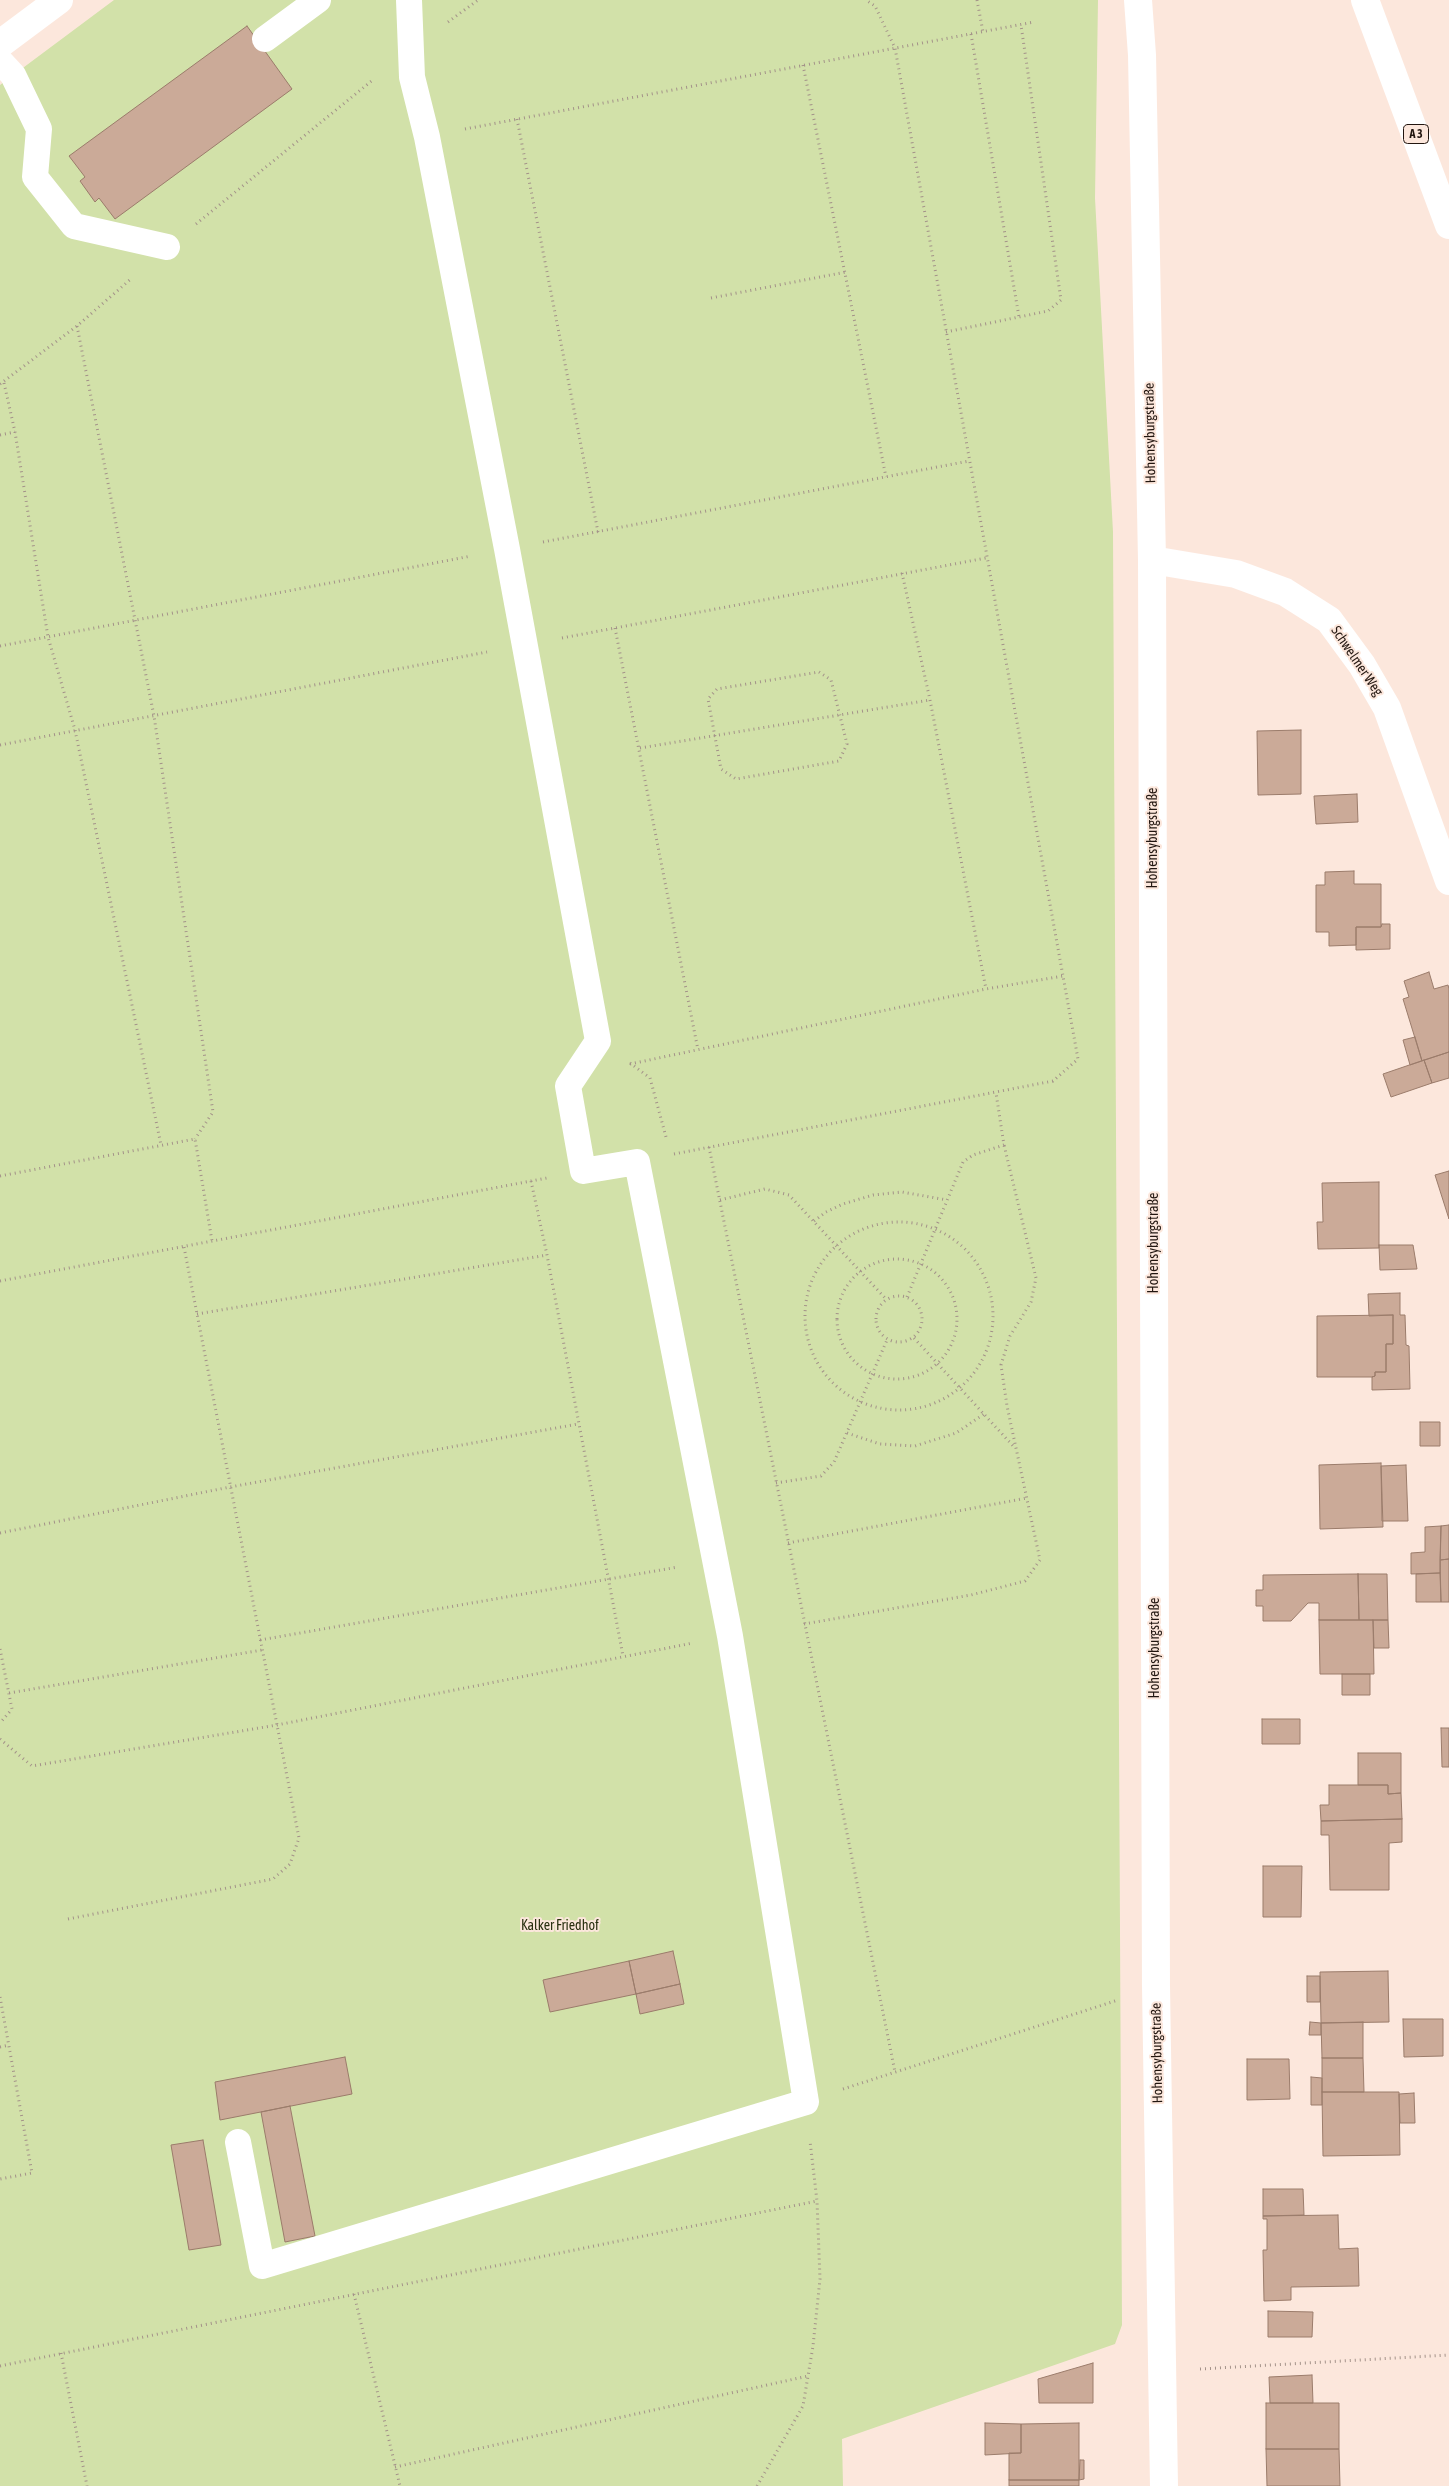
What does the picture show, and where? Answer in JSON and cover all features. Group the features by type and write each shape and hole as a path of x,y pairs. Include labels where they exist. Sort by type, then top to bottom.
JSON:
{"main road":[{"path":"0,44 59,0"},
{"name":"Hohensyburgstraße","path":"1138,0 1142,55 1152,560 1156,1986 1164,2371 1164,2486"},
{"name":"A 3","path":"1364,0 1449,225"},
{"name":"Schwelmer Weg","path":"1152,560 1236,574 1285,592 1329,620 1362,666 1387,708 1449,881"}],"lane":[{"path":"265,39 318,0"},
{"path":"238,2142 262,2266 806,2102 730,1636 637,1162 583,1171 568,1086 598,1041 427,136 412,77 409,0"},
{"path":"0,61 13,75 39,129 35,177 74,226 167,247"}],"path":[{"path":"161,1145 75,730 48,637 15,432 2,384 76,326 167,247 411,49 478,0"},
{"path":"637,1162 1054,1081 1078,1059 895,48 875,6 866,0"},
{"path":"977,0 983,32"},
{"path":"427,136 1034,22"},
{"path":"946,332 1048,311 1061,300 1021,25"},
{"path":"971,34 1019,317"},
{"path":"803,65 886,477"},
{"path":"517,119 598,532"},
{"path":"711,298 846,272"},
{"path":"76,326 154,716 213,1112 195,1139 212,1241"},
{"path":"0,435 15,432"},
{"path":"0,745 986,558"},
{"path":"902,573 930,700 986,989"},
{"path":"615,628 698,1050"},
{"path":"819,672 831,680 847,744 839,761 736,779 721,770 714,736 708,699 717,689 819,672"},
{"path":"640,748 930,700"},
{"path":"630,1064 986,989 1063,976"},
{"path":"598,1041 650,1078 671,1154"},
{"path":"804,1624 970,1595 1025,1581 1040,1560 1006,1406 1001,1365 1010,1336 1031,1302 1036,1278 1004,1145 996,1093"},
{"path":"0,1176 195,1139"},
{"path":"906,1297 964,1162 973,1155 1004,1145"},
{"path":"709,1147 894,2072"},
{"path":"0,1281 583,1171"},
{"path":"531,1181 547,1255 623,1656"},
{"path":"720,1200 765,1189 789,1195 886,1299"},
{"path":"814,1221 838,1206 873,1195 912,1193 947,1200"},
{"path":"910,1222 935,1229 956,1241 973,1258 986,1279 992,1303 993,1328 986,1351 974,1374 960,1387 936,1403 912,1410 887,1410 860,1402 842,1392 824,1374 812,1353 805,1330 805,1305 811,1281 823,1259 836,1246 861,1229 885,1223 910,1222"},
{"path":"68,1919 273,1878 290,1864 298,1838 184,1247"},
{"path":"197,1314 547,1255"},
{"path":"900,1259 919,1264 937,1274 953,1297 957,1314 953,1341 938,1363 915,1377 896,1380 872,1374 860,1368 847,1353 838,1332 836,1319 839,1303 845,1288 860,1272 878,1262 900,1259"},
{"path":"903,1296 914,1301 922,1315 921,1328 914,1338 902,1343 887,1340 876,1327 875,1314 886,1299 903,1296"},
{"path":"914,1338 1016,1448"},
{"path":"776,1483 821,1476 834,1462 887,1340"},
{"path":"847,1433 880,1444 914,1446 956,1433 984,1414"},
{"path":"0,1533 230,1487 578,1424"},
{"path":"788,1543 1027,1498"},
{"path":"260,1640 716,1560"},
{"path":"0,1739 32,1766 277,1725 730,1636"},
{"path":"0,1649 12,1709 0,1723"},
{"path":"9,1693 262,1650"},
{"path":"757,2486 803,2406 808,2376 820,2279 817,2201 806,2102 1156,1986"},
{"path":"0,1996 32,2172 0,2179"},
{"path":"0,2047 9,2045"},
{"path":"0,2366 817,2201"},
{"path":"354,2294 400,2486"},
{"path":"61,2353 87,2486"},
{"path":"1164,2371 1449,2355"},
{"path":"395,2466 808,2376"}],"green space":[{"name":"Kalker Friedhof","path":"114,0 1098,0 1095,198 1113,532 1122,2325 1115,2344 842,2439 843,2486 0,2486 0,85"}],"building":[{"path":"247,26 292,89 115,219 99,198 95,202 80,181 85,177 69,156"},
{"path":"1301,730 1301,794 1258,795 1257,731"},
{"path":"1357,794 1358,822 1316,824 1314,796"},
{"path":"1354,871 1354,884 1381,884 1381,927 1356,927 1356,945 1329,946 1329,932 1316,932 1316,885 1325,885 1325,872"},
{"path":"1382,924 1390,924 1390,949 1356,950 1356,927 1381,927"},
{"path":"1429,972 1434,989 1448,985 1449,989 1449,1052 1422,1061 1403,999 1409,997 1404,981"},
{"path":"1415,1037 1422,1061 1410,1065 1403,1040"},
{"path":"1449,1052 1449,1078 1432,1083 1424,1060"},
{"path":"1424,1060 1432,1083 1391,1097 1383,1074"},
{"path":"1449,1171 1449,1219 1435,1175"},
{"path":"1379,1182 1379,1248 1318,1249 1317,1222 1323,1222 1322,1183"},
{"path":"1379,1245 1413,1245 1417,1269 1380,1270"},
{"path":"1400,1293 1400,1315 1405,1315 1406,1345 1409,1346 1410,1389 1372,1390 1372,1377 1375,1376 1375,1372 1386,1372 1386,1344 1393,1344 1393,1315 1369,1316 1368,1294"},
{"path":"1393,1315 1393,1344 1386,1344 1386,1372 1375,1372 1375,1376 1372,1377 1317,1377 1317,1316"},
{"path":"1420,1422 1440,1422 1440,1446 1420,1446"},
{"path":"1381,1463 1383,1527 1320,1529 1319,1465"},
{"path":"1406,1465 1408,1521 1382,1521 1381,1466"},
{"path":"1449,1525 1449,1559 1440,1560 1441,1526"},
{"path":"1441,1526 1440,1573 1411,1574 1411,1553 1425,1552 1425,1527"},
{"path":"1449,1559 1449,1602 1441,1602 1440,1560"},
{"path":"1440,1573 1441,1602 1416,1602 1416,1574"},
{"path":"1358,1574 1359,1620 1319,1620 1319,1603 1308,1603 1291,1621 1263,1621 1263,1606 1256,1606 1256,1590 1263,1590 1263,1575"},
{"path":"1358,1574 1387,1574 1388,1620 1359,1620"},
{"path":"1319,1620 1373,1620 1374,1674 1320,1674"},
{"path":"1373,1620 1388,1620 1389,1648 1374,1648"},
{"path":"1342,1674 1370,1674 1370,1695 1342,1695"},
{"path":"1262,1719 1300,1719 1300,1744 1262,1744"},
{"path":"1441,1728 1449,1728 1449,1767 1442,1767"},
{"path":"1358,1753 1401,1753 1401,1793 1388,1794 1388,1785 1358,1785"},
{"path":"1329,1785 1388,1785 1388,1794 1401,1793 1402,1819 1321,1821 1320,1805 1329,1805"},
{"path":"1402,1819 1402,1842 1389,1843 1389,1890 1330,1890 1329,1835 1321,1835 1321,1821"},
{"path":"1263,1866 1302,1866 1301,1917 1263,1917"},
{"path":"673,1951 680,1984 636,1994 629,1961"},
{"path":"629,1961 636,1994 550,2012 543,1980"},
{"path":"1388,1971 1389,2022 1321,2023 1320,1972"},
{"path":"1307,1976 1320,1976 1320,2002 1307,2002"},
{"path":"680,1984 684,2004 640,2014 636,1994"},
{"path":"1403,2019 1443,2019 1443,2056 1404,2057"},
{"path":"1310,2022 1321,2023 1321,2035 1309,2035"},
{"path":"1363,2022 1363,2058 1322,2058 1321,2023"},
{"path":"345,2057 352,2094 220,2120 215,2082"},
{"path":"1322,2058 1363,2058 1364,2092 1322,2092"},
{"path":"1247,2059 1289,2059 1290,2099 1247,2100"},
{"path":"1311,2077 1322,2078 1322,2105 1311,2105"},
{"path":"1322,2092 1399,2092 1400,2155 1323,2156"},
{"path":"1414,2093 1415,2123 1400,2123 1399,2094"},
{"path":"290,2106 315,2236 285,2242 261,2112"},
{"path":"203,2140 221,2245 189,2250 171,2145"},
{"path":"1263,2189 1303,2189 1304,2215 1263,2216"},
{"path":"1338,2215 1339,2249 1358,2248 1359,2286 1291,2287 1291,2300 1264,2301 1263,2250 1267,2250 1267,2219 1263,2219 1263,2216"},
{"path":"1268,2311 1313,2312 1312,2337 1268,2337"},
{"path":"1093,2363 1093,2403 1039,2403 1038,2379"},
{"path":"1312,2375 1313,2403 1270,2403 1269,2377"},
{"path":"1266,2403 1339,2403 1339,2449 1266,2449"},
{"path":"985,2423 1021,2424 1021,2453 985,2455"},
{"path":"1079,2423 1079,2480 1009,2480 1009,2453 1021,2453 1021,2424"},
{"path":"1266,2449 1339,2449 1340,2486 1267,2486"},
{"path":"1080,2460 1084,2460 1084,2479 1079,2480"},
{"path":"1009,2480 1079,2480 1079,2486 1009,2486"}]}
